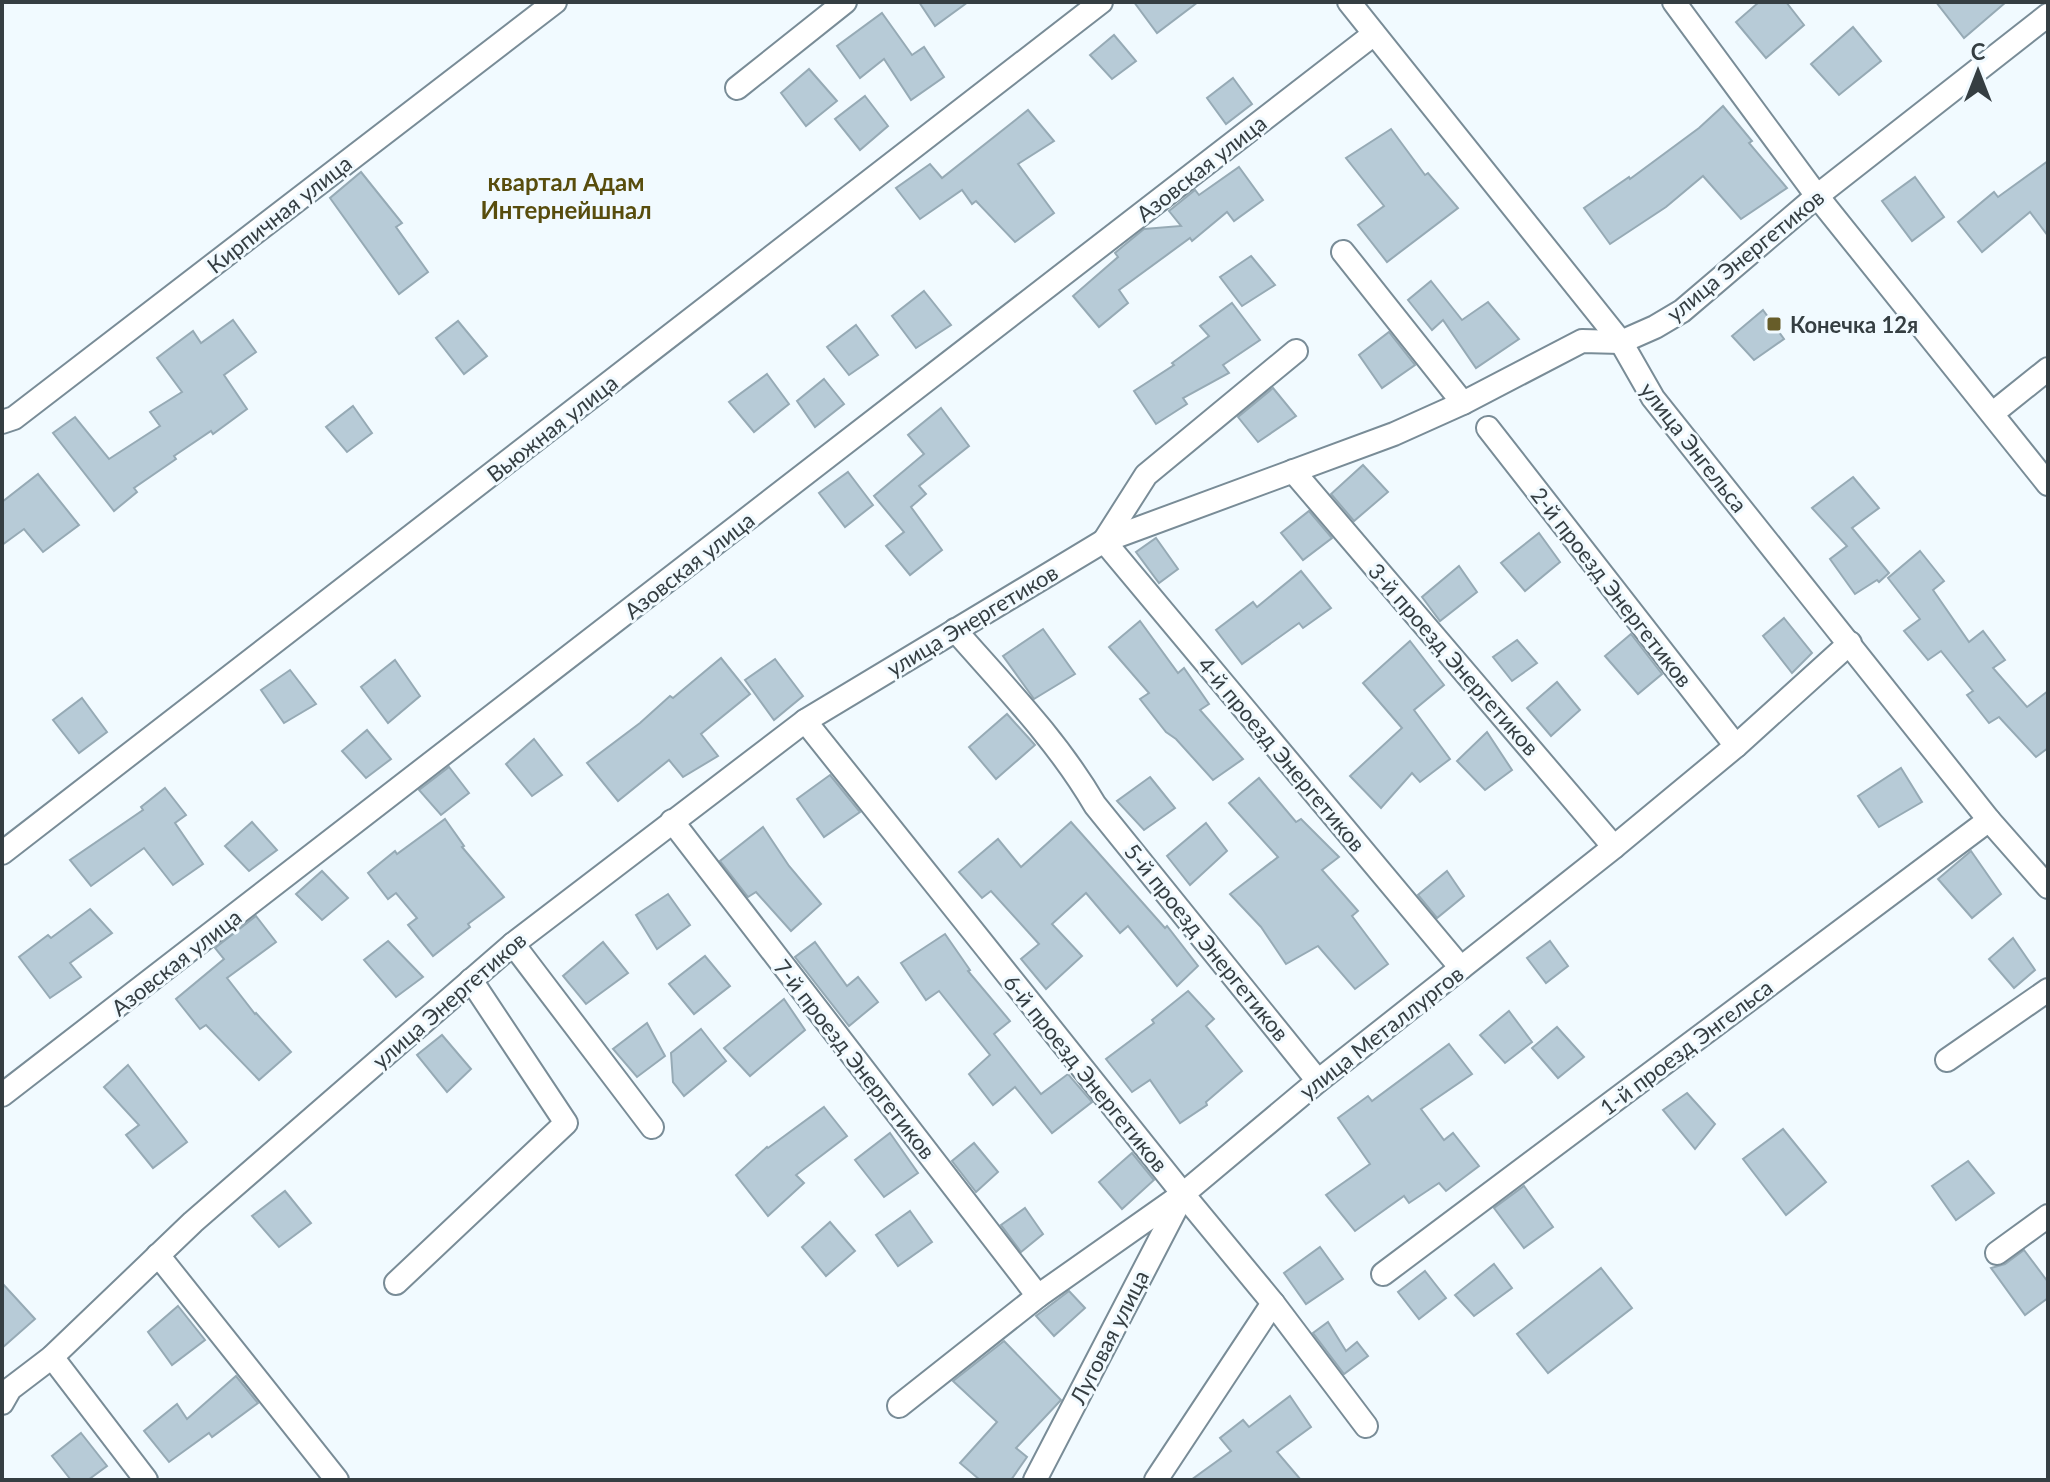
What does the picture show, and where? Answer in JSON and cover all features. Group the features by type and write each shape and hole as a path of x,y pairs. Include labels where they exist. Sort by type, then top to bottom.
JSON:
{"street":[{"name":"Кирпичная улица","path":"2,422 14,418 555,2"},
{"path":"737,88 845,2"},
{"name":"Вьюжная улица","path":"2,853 1101,2"},
{"name":"улица Энгельса","path":"1349,2 1621,342 1653,398 1989,820 2048,887"},
{"path":"1674,2 1817,196 2048,484"},
{"name":"улица Энергетиков","path":"2,1403 10,1389 52,1357 158,1255 513,944 805,721 1104,541 1394,434 1463,403 1582,341 1621,342 1655,327 1682,311 1817,196 2048,15"},
{"name":"Азовская улица","path":"2,1095 1374,34"},
{"path":"1343,252 1463,403"},
{"path":"1104,541 1146,475 1296,351"},
{"path":"1993,413 2048,369"},
{"name":"2-й проезд Энергетиков","path":"1488,428 1736,746"},
{"name":"3-й проезд Энергетиков","path":"1293,471 1614,847"},
{"name":"4-й проезд Энергетиков","path":"1104,541 1461,968"},
{"name":"5-й проезд Энергетиков","path":"955,630 1057,748 1095,805 1318,1081"},
{"name":"улица Металлургов","path":"899,1406 1038,1296 1183,1194 1318,1081 1614,847 1736,746 1850,643"},
{"name":"6-й проезд Энергетиков","path":"805,721 1273,1303 1366,1426"},
{"name":"1-й проезд Энгельса","path":"1383,1274 1989,820"},
{"name":"7-й проезд Энергетиков","path":"672,821 1038,1296"},
{"path":"513,944 652,1127"},
{"path":"396,1283 566,1123 471,980"},
{"path":"1947,1060 2048,990"},
{"name":"Луговая улица","path":"1035,1480 1183,1194"},
{"path":"1997,1253 2048,1216"},
{"path":"158,1255 337,1480"},
{"path":"1156,1480 1273,1303"},
{"path":"52,1357 146,1480"}],"building":[{"path":"919,2 968,2 935,26"},
{"path":"1134,2 1198,2 1157,33"},
{"path":"1759,2 1786,2 1804,25 1766,58 1736,22"},
{"path":"1936,2 2006,2 1964,38"},
{"path":"882,13 912,55 924,47 944,77 911,100 884,59 860,78 837,46"},
{"path":"1853,27 1881,61 1839,95 1811,64"},
{"path":"1114,35 1136,61 1112,79 1090,55"},
{"path":"809,69 837,101 806,126 781,93"},
{"path":"1233,78 1252,104 1226,124 1207,98"},
{"path":"865,96 888,126 860,150 835,119"},
{"path":"1723,106 1787,188 1741,219 1703,176 1666,207 1610,244 1584,208 1630,179 1699,128"},
{"path":"1028,110 1054,141 1018,164 1054,213 1015,242 976,201 972,204 962,190 920,219 896,188 930,164 942,178"},
{"path":"1391,129 1425,175 1428,173 1458,208 1387,262 1358,225 1384,206 1346,158"},
{"path":"2048,161 2048,236 2030,212 1982,252 1958,222 1994,192 1998,197"},
{"path":"1239,167 1263,200 1234,221 1227,212 1192,241 1190,238 1119,290 1128,303 1099,327 1073,296 1118,257 1115,253 1144,229 1181,226 1169,211 1195,190 1199,195"},
{"path":"361,172 402,223 396,227 428,272 399,294 330,198"},
{"path":"1915,177 1944,217 1912,241 1882,201"},
{"path":"1251,256 1275,285 1242,306 1220,277"},
{"path":"1431,281 1462,320 1488,302 1519,339 1476,368 1443,320 1432,330 1408,300"},
{"path":"924,291 951,325 916,348 892,316"},
{"path":"1232,303 1260,340 1223,365 1229,373 1183,398 1187,404 1156,424 1134,391 1174,365 1172,363 1209,336 1200,326"},
{"path":"1763,310 1784,339 1754,360 1732,336"},
{"path":"233,320 256,352 224,375 247,409 213,434 211,431 174,456 176,459 134,488 137,492 114,511 53,433 75,417 109,459 160,426 150,412 182,392 157,358 193,331 201,343"},
{"path":"458,321 487,356 464,374 436,338"},
{"path":"856,325 878,355 849,375 827,347"},
{"path":"1389,332 1415,365 1382,388 1359,355"},
{"path":"767,374 789,404 754,432 729,402"},
{"path":"824,379 844,404 815,427 797,401"},
{"path":"1273,388 1296,416 1258,442 1238,417"},
{"path":"353,406 372,433 347,452 326,427"},
{"path":"941,408 969,446 919,486 926,494 911,507 942,550 910,575 886,546 904,532 874,496 924,454 908,435"},
{"path":"1363,465 1388,492 1354,521 1331,494"},
{"path":"848,472 873,505 845,527 819,493"},
{"path":"38,474 79,525 43,552 24,529 2,545 2,502"},
{"path":"1853,477 1879,508 1852,528 1889,573 1879,582 1877,580 1855,594 1830,559 1847,546 1812,508"},
{"path":"1309,511 1332,538 1303,560 1281,533"},
{"path":"1539,533 1560,562 1525,591 1501,563"},
{"path":"1156,538 1178,569 1159,583 1136,552"},
{"path":"1920,551 1944,581 1933,590 1969,642 1983,631 2005,660 1993,668 2027,707 2048,691 2048,748 2036,757 1999,717 1989,723 1967,695 1973,691 1941,651 1928,660 1904,631 1920,619 1888,578"},
{"path":"1459,566 1477,592 1440,621 1422,597"},
{"path":"1301,571 1331,608 1303,628 1299,623 1242,664 1216,630 1253,602 1257,607"},
{"path":"1784,618 1812,653 1792,673 1763,636"},
{"path":"1140,621 1178,673 1184,668 1209,704 1200,710 1243,759 1213,780 1166,732 1140,699 1149,693 1109,647"},
{"path":"1043,629 1075,674 1034,699 1003,656"},
{"path":"1631,634 1662,674 1638,694 1605,656"},
{"path":"1517,640 1537,663 1512,681 1493,657"},
{"path":"1410,641 1444,685 1414,710 1450,759 1420,782 1412,773 1381,808 1350,776 1402,728 1363,683"},
{"path":"721,658 750,694 701,734 718,756 683,777 669,760 618,801 587,763"},
{"path":"775,659 803,696 774,720 745,680"},
{"path":"395,660 420,696 388,723 361,687"},
{"path":"290,670 316,704 284,723 261,690"},
{"path":"1557,682 1580,710 1551,736 1527,708"},
{"path":"82,698 107,732 79,753 53,720"},
{"path":"1007,714 1035,745 996,779 969,747"},
{"path":"367,730 391,759 366,778 342,751"},
{"path":"1487,732 1512,770 1485,790 1457,761"},
{"path":"534,739 562,775 532,796 506,764"},
{"path":"449,767 469,793 441,815 419,790"},
{"path":"1901,768 1922,802 1879,827 1858,796"},
{"path":"830,775 860,812 824,837 797,799"},
{"path":"1150,777 1175,808 1144,830 1117,801"},
{"path":"1259,778 1296,822 1301,819 1339,857 1322,870 1358,911 1352,916 1388,964 1355,989 1318,946 1286,964 1261,927 1230,894 1278,857 1229,803"},
{"path":"165,788 186,815 175,823 203,864 173,885 144,848 91,886 70,860 143,810 141,807"},
{"path":"445,819 462,847 504,897 433,956 408,925 417,918 396,893 388,899 368,873 395,851 397,854"},
{"path":"252,822 277,850 249,871 225,846"},
{"path":"1071,822 1165,928 1167,926 1198,966 1177,986 1128,926 1120,933 1086,893 1052,924 1082,956 1046,989 1021,959 1039,944 991,891 982,898 959,872 998,839 1021,867"},
{"path":"1206,823 1227,851 1190,885 1167,856"},
{"path":"763,827 789,866 821,904 791,931 756,892 748,897 720,861"},
{"path":"1971,851 2001,894 1972,918 1938,879"},
{"path":"322,871 348,898 322,920 296,894"},
{"path":"1447,871 1464,896 1437,918 1418,895"},
{"path":"668,894 690,925 657,949 636,915"},
{"path":"90,909 112,933 70,963 81,977 50,998 19,957"},
{"path":"256,916 276,942 227,978 291,1052 259,1080 206,1025 200,1029 176,999 224,959 215,948"},
{"path":"945,934 968,971 1010,1021 994,1034 1041,1094 1068,1074 1092,1102 1052,1133 1015,1087 993,1105 969,1074 990,1055 939,991 926,1000 901,963"},
{"path":"2013,938 2035,970 2014,988 1989,959"},
{"path":"388,941 423,977 396,997 364,960"},
{"path":"1550,941 1568,966 1546,983 1527,958"},
{"path":"603,942 628,973 586,1004 563,976"},
{"path":"815,942 847,986 858,977 878,1002 849,1026 795,957"},
{"path":"705,956 730,986 694,1014 669,984"},
{"path":"1188,991 1214,1019 1206,1026 1242,1071 1206,1102 1207,1105 1180,1123 1150,1080 1132,1092 1106,1059 1154,1023 1152,1020"},
{"path":"784,999 805,1030 750,1076 724,1048"},
{"path":"1509,1011 1532,1042 1505,1063 1480,1035"},
{"path":"647,1023 665,1056 637,1077 613,1049"},
{"path":"1557,1027 1584,1057 1558,1078 1532,1048"},
{"path":"701,1029 726,1061 684,1096 673,1082 671,1053"},
{"path":"442,1035 471,1069 447,1092 417,1055"},
{"path":"1449,1044 1472,1074 1421,1109 1444,1140 1453,1133 1479,1166 1446,1191 1439,1183 1409,1203 1404,1196 1355,1231 1326,1195 1370,1164 1338,1118 1368,1096 1372,1101"},
{"path":"128,1065 187,1142 153,1168 126,1135 139,1125 104,1087"},
{"path":"1687,1093 1715,1124 1695,1149 1663,1110"},
{"path":"824,1107 847,1136 796,1175 804,1183 768,1216 736,1175 767,1147"},
{"path":"1783,1129 1826,1182 1786,1215 1743,1159"},
{"path":"890,1133 918,1173 884,1197 855,1160"},
{"path":"974,1143 998,1172 976,1192 952,1161"},
{"path":"1132,1153 1154,1180 1122,1209 1099,1182"},
{"path":"1968,1161 1994,1193 1956,1220 1932,1186"},
{"path":"1524,1186 1553,1227 1524,1248 1494,1208"},
{"path":"285,1191 311,1223 279,1247 252,1216"},
{"path":"1025,1208 1043,1234 1021,1252 1001,1225"},
{"path":"910,1211 932,1242 898,1266 876,1235"},
{"path":"830,1222 855,1251 826,1276 802,1247"},
{"path":"1320,1247 1343,1279 1306,1304 1284,1273"},
{"path":"2024,1250 2048,1282 2048,1298 2025,1315 1991,1268 2005,1264"},
{"path":"1494,1264 1512,1288 1474,1316 1455,1295"},
{"path":"1601,1268 1632,1308 1548,1373 1517,1334"},
{"path":"1425,1271 1446,1298 1419,1319 1398,1292"},
{"path":"2,1283 35,1319 2,1348"},
{"path":"1069,1291 1085,1308 1054,1336 1036,1316"},
{"path":"178,1306 205,1340 172,1365 148,1332"},
{"path":"1328,1322 1346,1351 1357,1342 1368,1356 1344,1374 1313,1333"},
{"path":"1004,1341 1061,1400 1016,1448 1027,1457 1011,1480 980,1480 960,1463 997,1422 953,1381"},
{"path":"236,1376 258,1403 212,1437 209,1433 169,1462 144,1431 177,1404 187,1419"},
{"path":"1290,1396 1311,1427 1277,1452 1301,1480 1191,1480 1231,1451 1220,1438 1243,1420 1249,1427"},
{"path":"81,1433 107,1466 88,1480 71,1480 52,1456"}],"place":[{"name":"Конечка 12я","path":"1774,324"}],"district":[{"name":"квартал Адам Интернейшнал","path":"566,195"}]}
